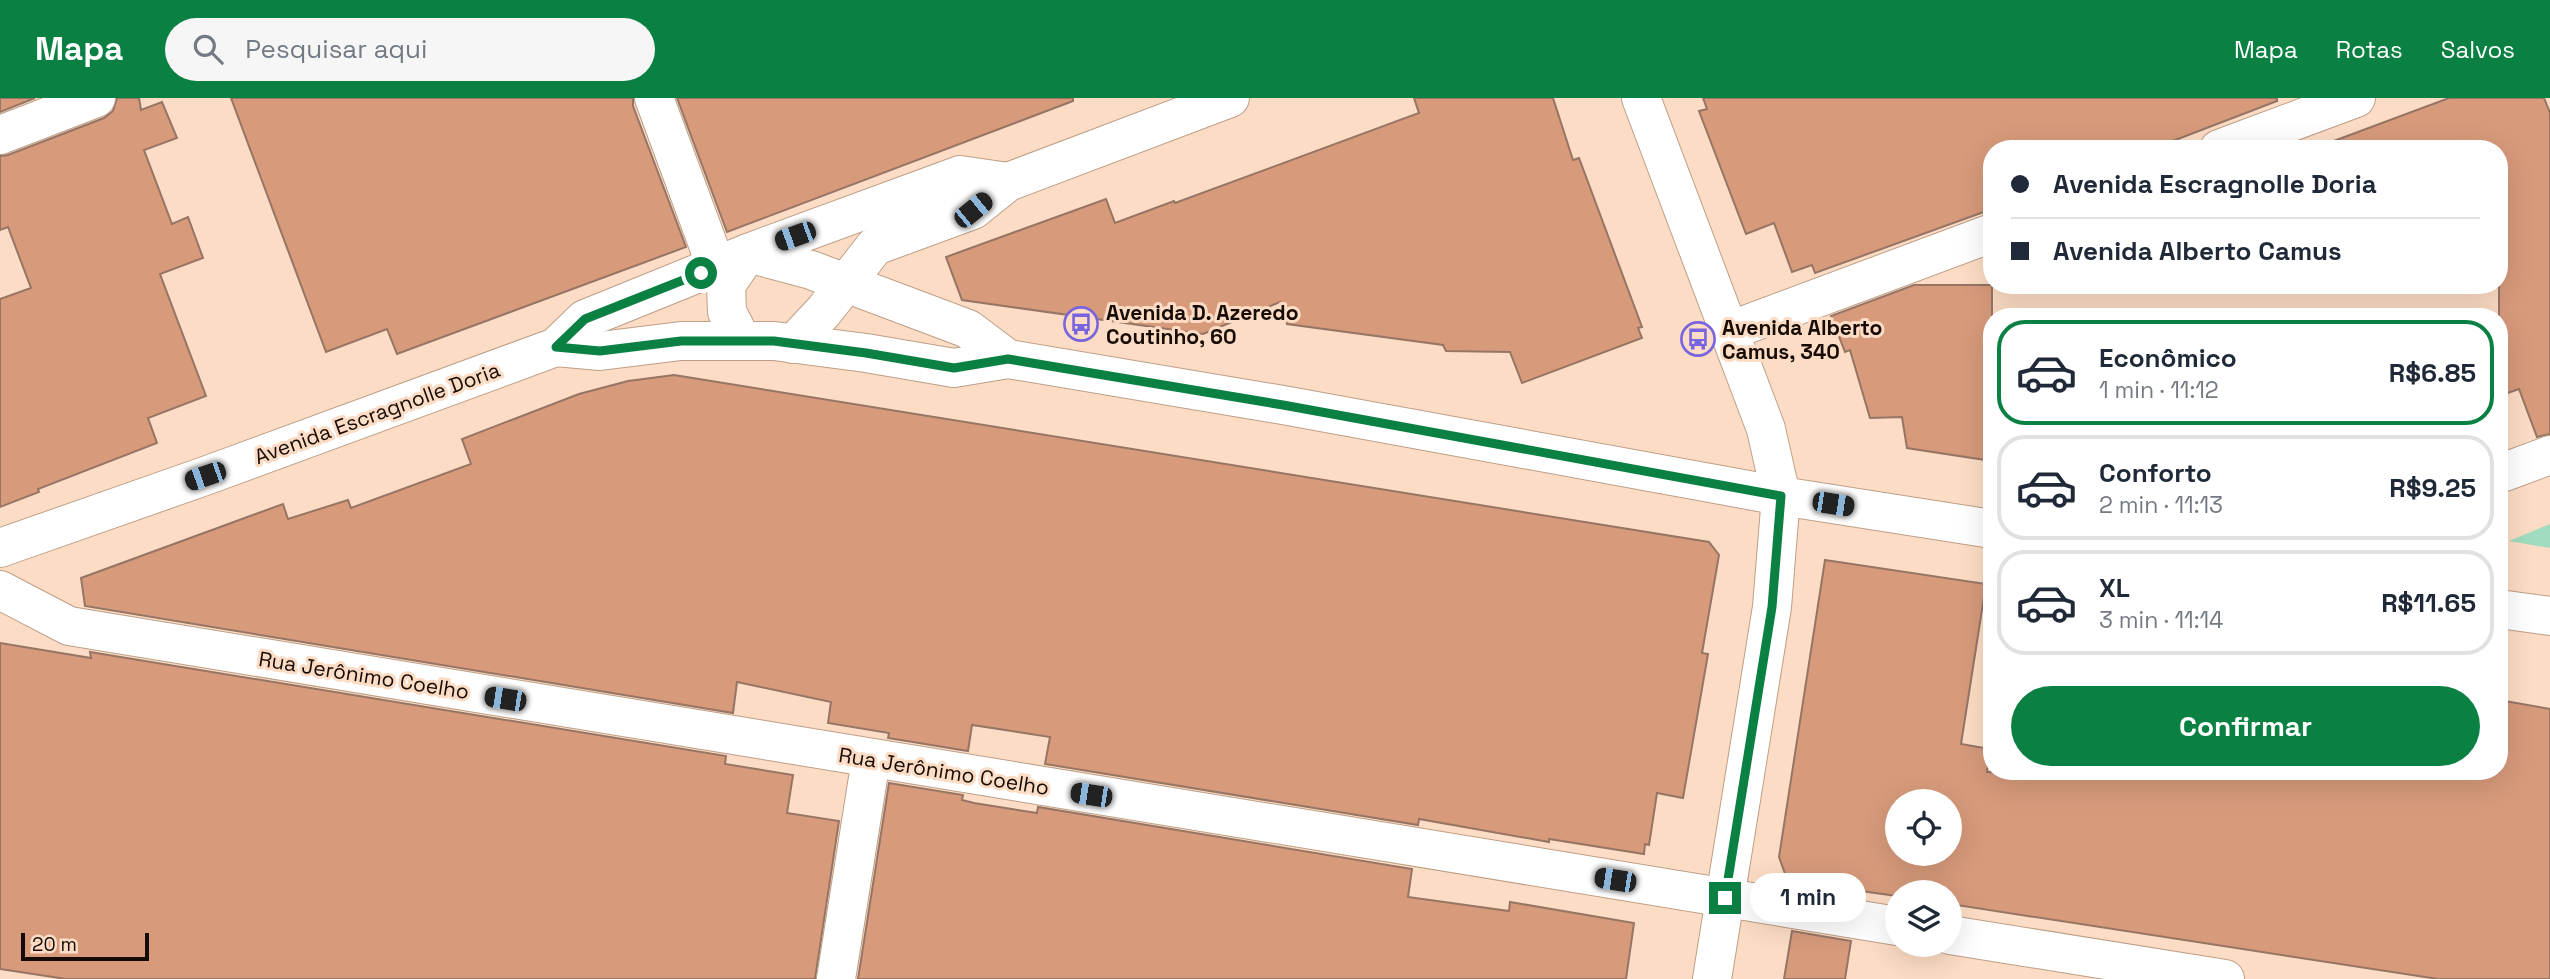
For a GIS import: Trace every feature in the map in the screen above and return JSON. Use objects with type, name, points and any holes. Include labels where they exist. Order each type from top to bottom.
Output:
[{"type":"street","points":[[0,135],[96,98]]},
{"type":"street","points":[[654,98],[732,259],[726,285],[727,312],[743,341]]},
{"type":"street","name":"Avenida Escragnolle Doria","points":[[556,347],[600,351],[681,341],[793,344],[824,311],[876,246],[973,210],[1008,182],[1230,98]]},
{"type":"street","points":[[1642,98],[1766,429],[1781,496],[1772,607],[1712,979]]},
{"type":"street","points":[[2243,140],[2356,98]]},
{"type":"street","name":"Avenida Escragnolle Doria","points":[[0,548],[556,347],[585,319],[732,259],[960,175],[1008,182]]},
{"type":"street","points":[[1729,331],[1983,236]]},
{"type":"street","points":[[732,259],[811,270],[968,329],[1008,359]]},
{"type":"street","points":[[793,344],[954,368],[1008,359],[1283,405],[1781,496],[1983,528]]},
{"type":"street","points":[[2508,471],[2550,455]]},
{"type":"street","name":"Rua Jerônimo Coelho","points":[[0,590],[69,626],[1885,924]]},
{"type":"street","points":[[2508,610],[2550,616]]},
{"type":"street","points":[[836,979],[871,759]]},
{"type":"street","points":[[1962,937],[2225,979]]},
{"type":"green space","points":[[2550,524],[2550,548],[2509,541]]},
{"type":"building","points":[[0,98],[35,98],[0,112]]},
{"type":"building","points":[[117,98],[139,98],[141,110],[162,102],[177,138],[144,150],[172,224],[188,217],[203,258],[160,274],[206,396],[148,418],[157,443],[38,489],[39,492],[0,507],[0,299],[31,288],[8,227],[0,230],[0,156],[104,118],[113,111]]},
{"type":"building","points":[[231,98],[633,98],[633,106],[686,247],[397,354],[387,329],[326,352]]},
{"type":"building","points":[[677,98],[1073,98],[1073,101],[727,232]]},
{"type":"building","points":[[1414,98],[1553,98],[1573,160],[1579,158],[1642,327],[1638,328],[1642,338],[1522,383],[1510,352],[1446,351],[1443,345],[1287,324],[1280,302],[1203,334],[962,300],[946,257],[1106,199],[1115,223],[1174,201],[1175,203],[1419,113]]},
{"type":"building","points":[[1703,98],[2277,98],[2277,101],[2175,140],[1983,140],[1983,212],[1815,273],[1812,265],[1792,272],[1774,223],[1746,234],[1699,111],[1707,109]]},
{"type":"building","points":[[2449,98],[2544,98],[2550,113],[2550,434],[2537,437],[2519,389],[2508,393],[2508,308],[2499,308],[2499,294],[2508,294],[2508,140],[2336,140]]},
{"type":"building","points":[[1914,285],[1983,285],[1983,294],[1992,294],[1992,308],[1983,308],[1983,460],[1907,448],[1902,417],[1870,418],[1850,350],[1845,352],[1831,316]]},
{"type":"building","points":[[674,375],[1709,542],[1719,555],[1702,653],[1708,654],[1683,798],[1657,793],[1649,845],[1645,844],[1644,854],[1549,839],[1549,842],[1419,819],[1418,825],[1045,764],[1050,737],[972,725],[968,751],[888,738],[889,733],[828,723],[831,702],[737,682],[733,713],[85,606],[81,578],[283,504],[288,519],[348,500],[351,508],[471,464],[462,439],[579,394],[628,381]]},
{"type":"building","points":[[1825,560],[1983,584],[1983,603],[1961,744],[1983,748],[1983,780],[2508,780],[2508,702],[2550,709],[2550,979],[2438,979],[1962,906],[1962,880],[1885,880],[1885,894],[1861,891],[1859,898],[1799,888],[1800,881],[1787,879],[1779,857]]},
{"type":"building","points":[[0,643],[91,658],[90,652],[726,756],[725,764],[793,775],[787,813],[839,821],[815,979],[66,979],[0,969]]},
{"type":"building","points":[[889,783],[963,795],[962,800],[974,803],[1037,813],[1038,807],[1412,869],[1408,897],[1509,911],[1510,902],[1634,923],[1626,979],[858,979]]},
{"type":"building","points":[[1792,931],[1851,941],[1845,979],[1784,979]]},
{"type":"place","name":"Avenida D. Azeredo Coutinho, 60","points":[[1081,324]]},
{"type":"place","name":"Avenida Alberto Camus, 340","points":[[1698,339]]},
{"type":"route","points":[[701,273],[585,319],[556,347],[600,351],[681,341],[774,341],[954,368],[1008,359],[1283,405],[1781,496],[1772,607],[1725,898]]}]
